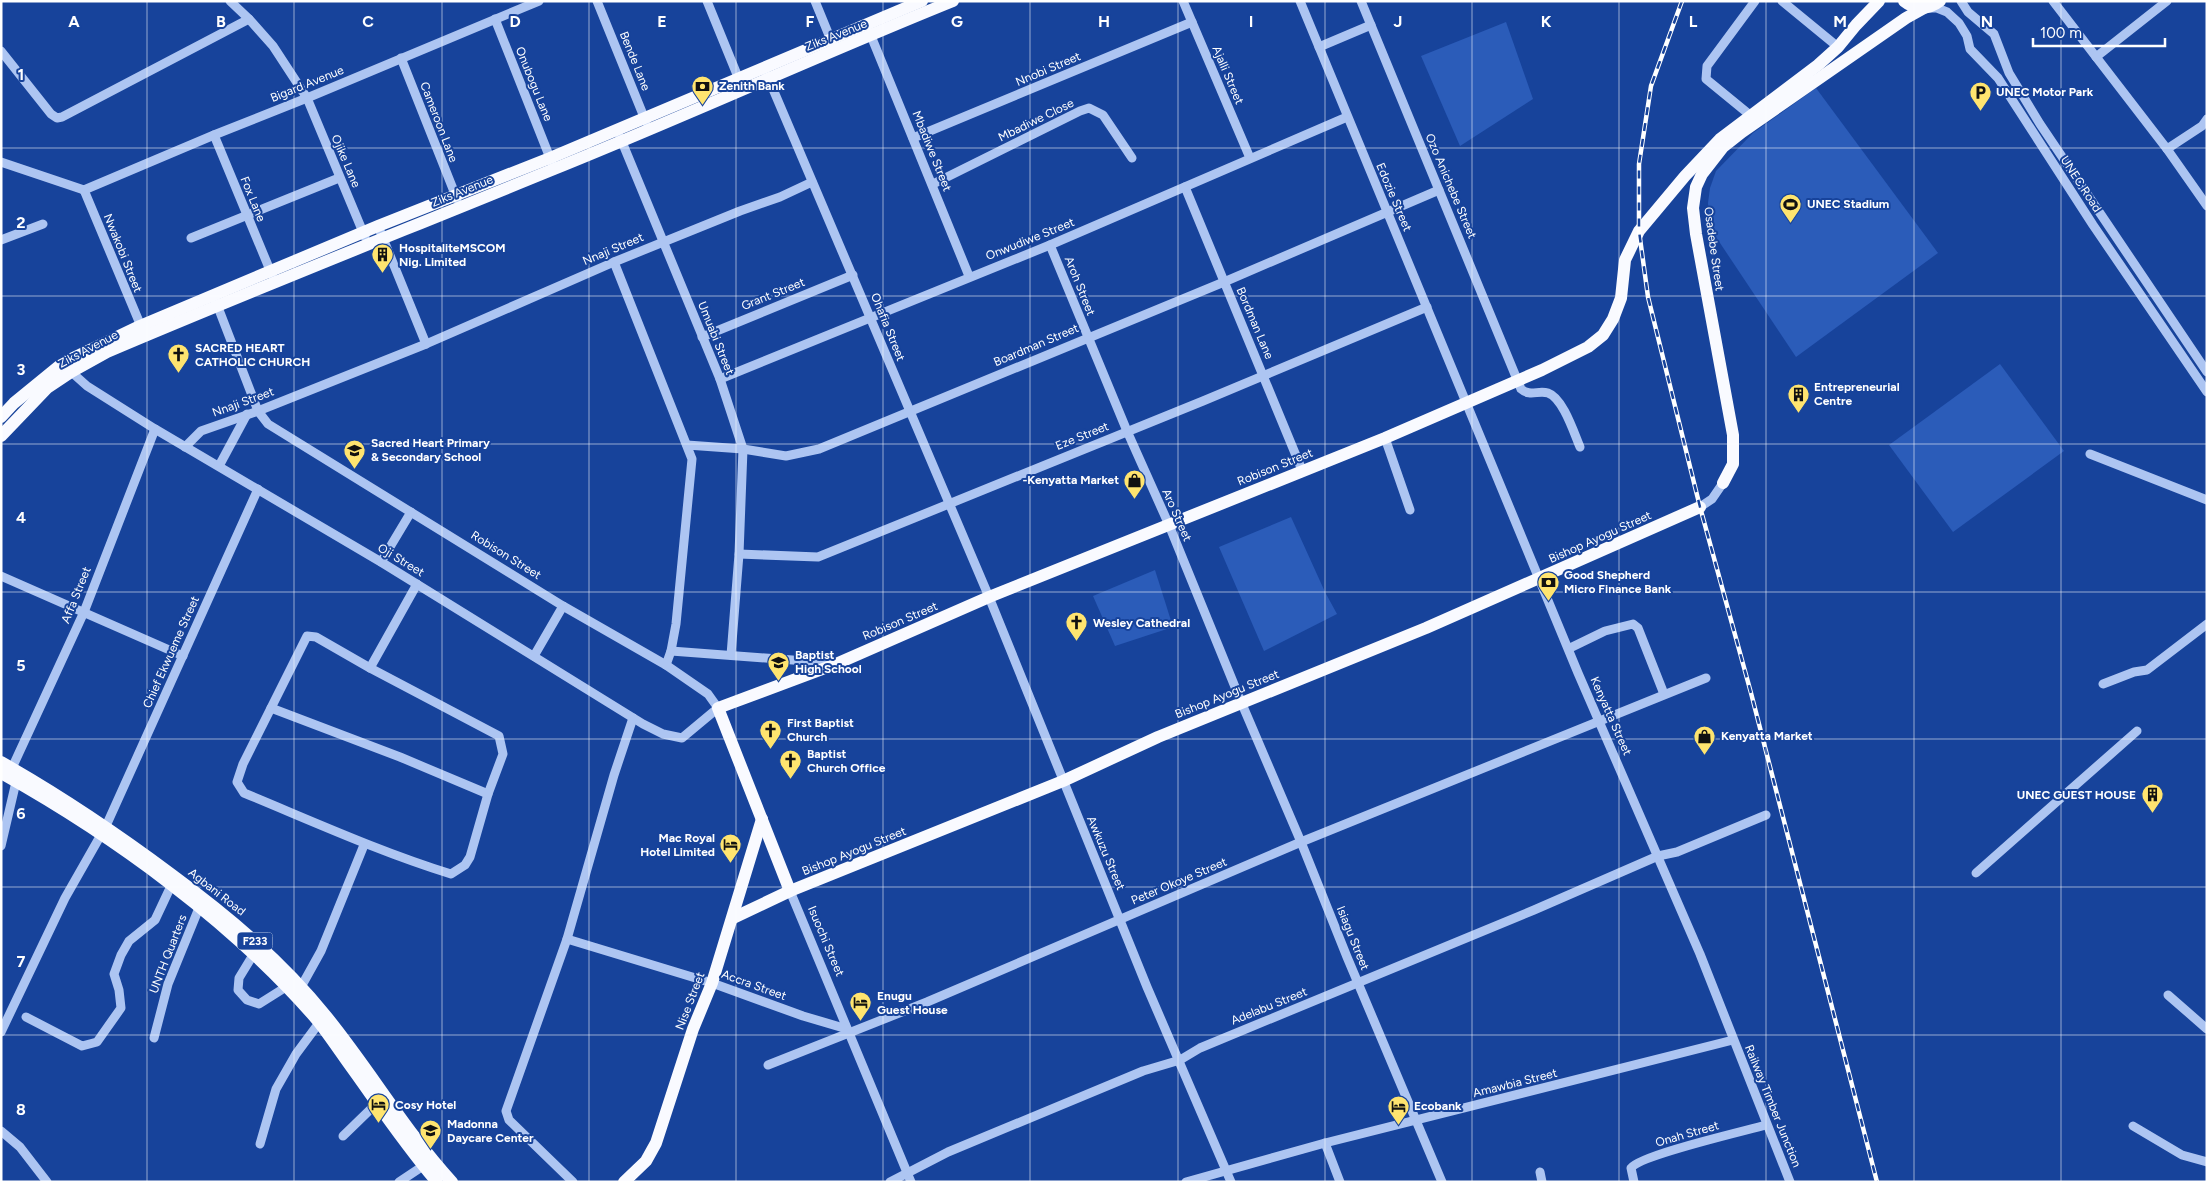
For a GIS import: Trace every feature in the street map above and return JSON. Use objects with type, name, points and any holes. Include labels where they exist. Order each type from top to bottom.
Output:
[{"type":"main road","name":"Ziks Avenue","points":[[620,135],[649,130],[765,72],[869,30],[925,4],[953,1]]},
{"type":"main road","points":[[1517,380],[1588,347],[1603,335],[1619,307],[1623,273],[1630,248],[1639,231],[1685,176],[1720,139],[1818,65],[1838,47],[1879,1]]},
{"type":"main road","points":[[1904,1],[1916,8],[1924,8]]},
{"type":"main road","name":"Osadebe Street","points":[[1723,483],[1733,464],[1733,436],[1696,234],[1693,208],[1696,187],[1713,159],[1742,132],[1906,18],[1940,1]]},
{"type":"main road","name":"Ziks Avenue","points":[[1,417],[14,403],[67,367],[142,331],[366,238],[553,164],[620,135],[645,118],[738,77],[765,72]]},
{"type":"main road","points":[[1685,176],[1696,187]]},
{"type":"main road","name":"Ziks Avenue","points":[[1,436],[67,367]]},
{"type":"main road","name":"Robison Street","points":[[718,708],[836,664],[989,597],[1385,438],[1517,380]]},
{"type":"main road","name":"Bishop Ayogu Street","points":[[733,918],[790,891],[1063,781],[1158,737],[1242,704],[1540,579],[1700,507]]},
{"type":"main road","name":"Isuochi Street","points":[[718,708],[790,891]]},
{"type":"main road","name":"Agbani Road","points":[[5,767],[16,782],[103,830],[212,904],[256,942],[326,1016],[426,1152],[452,1182]]},
{"type":"main road","name":"Agbani Road","points":[[5,767],[66,799],[253,955],[286,987],[319,1024],[423,1166],[437,1182]]},
{"type":"main road","name":"Nise Street","points":[[624,1182],[652,1152],[693,1029],[712,983],[762,819]]},
{"type":"street","name":"Ojike Lane","points":[[230,1],[273,46],[307,98],[339,178],[366,238]]},
{"type":"street","name":"Bigard Avenue","points":[[84,190],[539,1]]},
{"type":"street","name":"Bende Lane","points":[[597,1],[649,130]]},
{"type":"street","points":[[707,1],[738,77]]},
{"type":"street","points":[[815,1],[833,45]]},
{"type":"street","name":"Ajalli Street","points":[[1183,1],[1250,158]]},
{"type":"street","name":"Edozie Street","points":[[1300,1],[1467,402]]},
{"type":"street","name":"Ozo Anichebe Street","points":[[1361,1],[1517,380]]},
{"type":"street","points":[[1750,115],[1706,79],[1705,71],[1755,1]]},
{"type":"street","points":[[1782,1],[1838,47]]},
{"type":"street","name":"UNEC Road","points":[[1961,1],[1968,12],[1994,34],[2014,81],[2040,124],[2207,372]]},
{"type":"street","points":[[1968,1],[1968,12]]},
{"type":"street","points":[[2053,1],[2167,149],[2207,206]]},
{"type":"street","points":[[2096,57],[2167,1]]},
{"type":"street","name":"UNEC Road","points":[[1924,8],[1937,8],[1947,12],[1959,23],[1967,36],[1970,49],[1998,78],[2093,225],[2207,392]]},
{"type":"street","points":[[1,51],[56,118],[62,117],[249,19]]},
{"type":"street","name":"Onubogu Lane","points":[[494,19],[553,164]]},
{"type":"street","name":"Nnobi Street","points":[[913,138],[1192,22]]},
{"type":"street","points":[[1319,46],[1371,25]]},
{"type":"street","name":"Mbadiwe Street","points":[[869,30],[969,276]]},
{"type":"street","name":"Cameroon Lane","points":[[401,58],[458,201]]},
{"type":"street","name":"Ohafia Street","points":[[765,72],[989,597]]},
{"type":"street","name":"Mbadiwe Close","points":[[932,184],[1080,111],[1090,108],[1103,115],[1132,158]]},
{"type":"street","name":"Onwudiwe Street","points":[[720,379],[1050,244],[1347,117]]},
{"type":"street","points":[[2167,149],[2202,126],[2207,119]]},
{"type":"street","name":"Fox Lane","points":[[214,135],[272,277]]},
{"type":"street","name":"Umuabi Street","points":[[620,135],[720,379],[743,449],[739,554],[731,655]]},
{"type":"street","points":[[1,162],[84,190]]},
{"type":"street","points":[[191,238],[339,178]]},
{"type":"street","name":"Nnaji Street","points":[[185,447],[201,431],[258,411],[426,344],[614,262],[780,197],[812,182]]},
{"type":"street","name":"Bordman Lane","points":[[1184,186],[1302,470]]},
{"type":"street","name":"Nwakobi Street","points":[[84,190],[142,331]]},
{"type":"street","name":"Boardman Street","points":[[687,445],[743,449],[779,456],[796,455],[819,449],[1224,282],[1439,190]]},
{"type":"street","points":[[2093,225],[2103,219]]},
{"type":"street","points":[[1,240],[43,224]]},
{"type":"street","points":[[381,232],[426,344]]},
{"type":"street","name":"Aroh Street","points":[[1050,244],[1088,337]]},
{"type":"street","points":[[614,262],[692,459],[676,624],[671,651],[666,665]]},
{"type":"street","name":"Grant Street","points":[[702,337],[853,275]]},
{"type":"street","points":[[215,300],[258,411]]},
{"type":"street","name":"Eze Street","points":[[739,554],[818,557],[1127,432],[1427,306]]},
{"type":"street","name":"Aro Street","points":[[1088,337],[1127,432],[1169,525],[1242,704]]},
{"type":"street","name":"Oji Street","points":[[67,367],[87,386],[155,429],[381,562],[655,731],[682,738],[718,708]]},
{"type":"street","points":[[1517,380],[1524,392],[1528,394],[1548,394],[1557,400],[1580,448]]},
{"type":"street","name":"Kenyatta Street","points":[[1467,402],[1734,1040]]},
{"type":"street","name":"Robison Street","points":[[258,411],[268,424],[295,442],[563,606],[666,665],[708,694],[718,708]]},
{"type":"street","points":[[219,466],[247,414]]},
{"type":"street","name":"Affa Street","points":[[5,767],[84,612],[155,429]]},
{"type":"street","points":[[1385,438],[1410,510]]},
{"type":"street","points":[[2090,454],[2207,500]]},
{"type":"street","name":"Bishop Ayogu Street","points":[[1700,507],[1712,499],[1723,483]]},
{"type":"street","name":"Chief Ekwueme Street","points":[[1,1032],[65,898],[103,830],[258,489]]},
{"type":"street","points":[[381,562],[411,512]]},
{"type":"street","points":[[1,576],[183,656]]},
{"type":"street","points":[[370,668],[417,584]]},
{"type":"street","name":"Awkuzu Street","points":[[989,597],[1147,987],[1231,1182]]},
{"type":"street","points":[[534,656],[563,606]]},
{"type":"street","points":[[1570,648],[1605,631],[1634,624],[1638,628],[1664,694]]},
{"type":"street","points":[[2103,684],[2134,672],[2148,670],[2207,624]]},
{"type":"street","points":[[307,636],[316,637],[370,668],[499,736],[503,754],[488,794],[470,857],[465,865],[451,874],[364,845],[244,793],[237,782],[243,764],[307,636]]},
{"type":"street","points":[[671,651],[836,664]]},
{"type":"street","name":"Peter Okoye Street","points":[[768,1065],[1120,920],[1301,842],[1706,678]]},
{"type":"street","name":"Isiagu Street","points":[[1242,704],[1442,1182]]},
{"type":"street","points":[[271,708],[400,757],[488,794]]},
{"type":"street","points":[[573,1182],[506,1115],[567,939],[614,775],[633,718]]},
{"type":"street","points":[[1976,873],[2137,731]]},
{"type":"street","points":[[1,846],[16,782]]},
{"type":"street","name":"Adelabu Street","points":[[890,1182],[909,1178],[956,1149],[1143,1071],[1180,1060],[1200,1048],[1534,910],[1658,856],[1677,852],[1766,815]]},
{"type":"street","points":[[300,987],[321,951],[364,845]]},
{"type":"street","points":[[26,1017],[82,1046],[97,1042],[121,1008],[119,990],[114,974],[121,955],[130,941],[155,920],[171,886]]},
{"type":"street","name":"Isuochi Street","points":[[790,891],[909,1178]]},
{"type":"street","name":"UNTH Quarters","points":[[154,1038],[168,984],[199,908]]},
{"type":"street","name":"Accra Street","points":[[567,939],[712,983],[848,1031]]},
{"type":"street","points":[[253,955],[239,978],[238,990],[247,1000],[259,1004],[286,987]]},
{"type":"street","points":[[2168,995],[2207,1029]]},
{"type":"street","points":[[260,1144],[276,1090],[296,1054],[319,1024]]},
{"type":"street","name":"Amawbia Street","points":[[1186,1182],[1325,1143],[1734,1040]]},
{"type":"street","name":"Railway Timber Junction","points":[[1734,1040],[1790,1182]]},
{"type":"street","points":[[344,1136],[377,1103]]},
{"type":"street","name":"Onah Street","points":[[1634,1182],[1631,1168],[1634,1164],[1656,1155],[1766,1125]]},
{"type":"street","points":[[2133,1126],[2182,1155],[2207,1162]]},
{"type":"street","points":[[1,1131],[20,1147],[47,1182]]},
{"type":"street","points":[[1325,1143],[1340,1182]]},
{"type":"street","points":[[399,1182],[423,1166]]},
{"type":"street","points":[[1540,1172],[1542,1182]]},
{"type":"shaded area","points":[[1506,22],[1533,99],[1460,146],[1421,56]]},
{"type":"shaded area","points":[[1816,88],[1938,253],[1796,357],[1710,228],[1708,203],[1710,188],[1716,171],[1753,133]]},
{"type":"shaded area","points":[[2000,364],[2064,451],[1953,532],[1889,445]]},
{"type":"shaded area","points":[[1291,517],[1337,614],[1264,651],[1219,547]]},
{"type":"shaded area","points":[[1155,570],[1173,627],[1115,646],[1093,596]]},
{"type":"railway","points":[[1682,1],[1651,86],[1639,164],[1639,231],[1648,297],[1700,507],[1751,693],[1877,1182]]},
{"type":"place","name":"Zenith Bank","points":[[703,105]]},
{"type":"place","name":"UNEC Motor Park","points":[[1980,111]]},
{"type":"place","name":"UNEC Stadium","points":[[1791,223]]},
{"type":"place","name":"HospitaliteMSCOM Nig. Limited","points":[[383,274]]},
{"type":"place","name":"SACRED HEART CATHOLIC CHURCH","points":[[179,374]]},
{"type":"place","name":"Entrepreneurial Centre","points":[[1798,413]]},
{"type":"place","name":"Sacred Heart Primary & Secondary School","points":[[355,469]]},
{"type":"place","name":"-Kenyatta Market","points":[[1135,499]]},
{"type":"place","name":"Good Shepherd Micro Finance Bank","points":[[1548,601]]},
{"type":"place","name":"Wesley Cathedral","points":[[1077,642]]},
{"type":"place","name":"Baptist High School","points":[[779,681]]},
{"type":"place","name":"First Baptist Church","points":[[771,749]]},
{"type":"place","name":"Kenyatta Market","points":[[1705,755]]},
{"type":"place","name":"Baptist Church Office","points":[[791,780]]},
{"type":"place","name":"UNEC GUEST HOUSE","points":[[2152,814]]},
{"type":"place","name":"Mac Royal Hotel Limited","points":[[731,864]]},
{"type":"place","name":"Enugu Guest House","points":[[861,1022]]},
{"type":"place","name":"Cosy Hotel","points":[[379,1124]]},
{"type":"place","name":"Ecobank","points":[[1398,1125]]},
{"type":"place","name":"Madonna Daycare Center","points":[[431,1150]]}]
